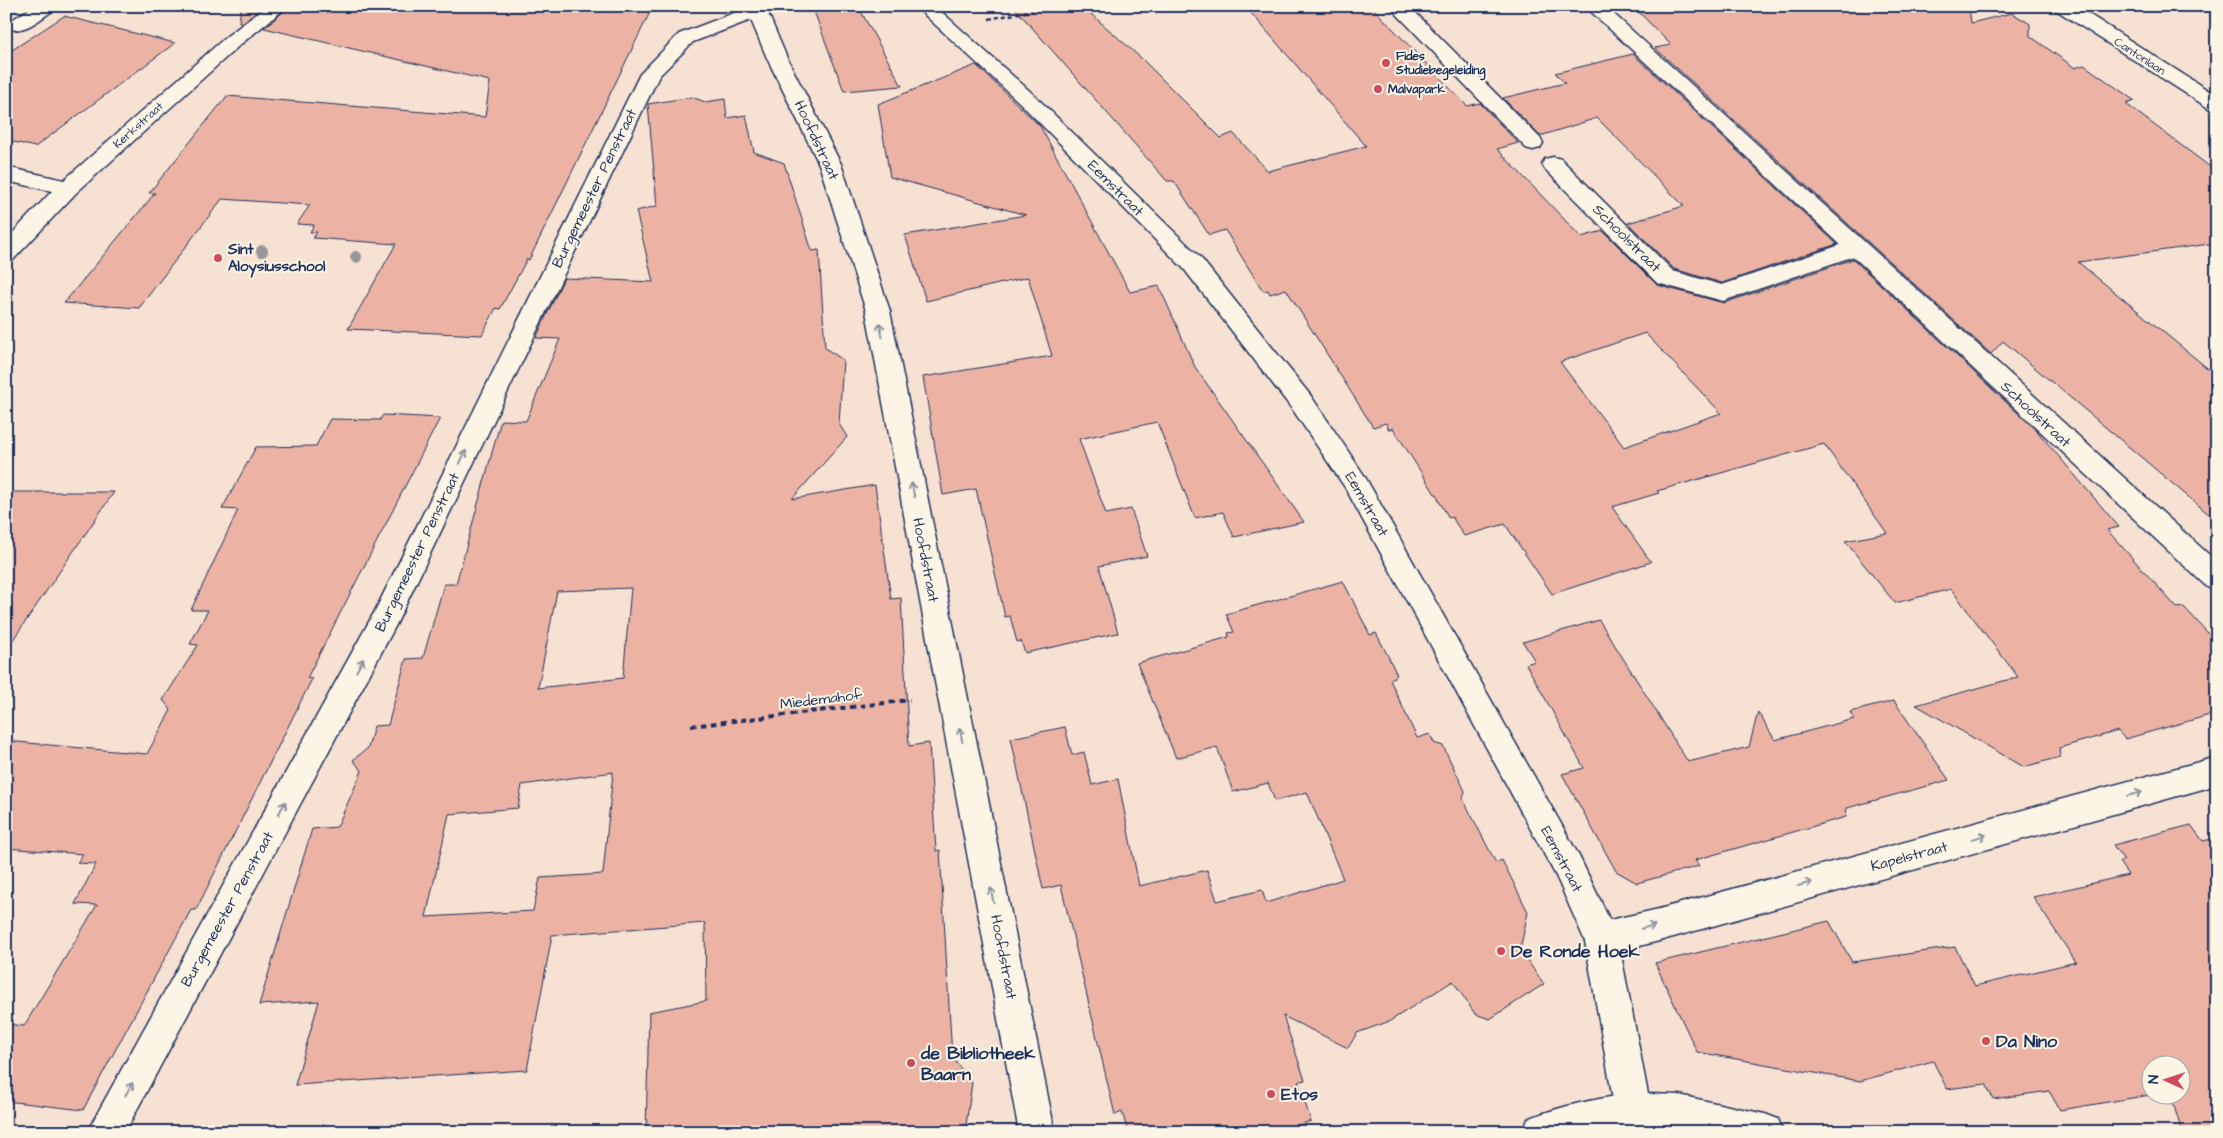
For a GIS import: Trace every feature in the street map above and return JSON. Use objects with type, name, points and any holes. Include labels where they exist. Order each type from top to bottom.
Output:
[{"type":"street","points":[[17,25],[47,6]]},
{"type":"street","name":"Kerkstraat","points":[[6,254],[68,188],[234,40],[279,6]]},
{"type":"street","name":"Eemstraat","points":[[924,6],[1026,98],[1192,263],[1302,403],[1356,482],[1567,865],[1601,939],[1633,1112]]},
{"type":"street","points":[[1398,6],[1533,143]]},
{"type":"street","name":"Schoolstraat","points":[[1594,6],[2217,580]]},
{"type":"street","name":"Cantonlaan","points":[[2064,6],[2217,105]]},
{"type":"street","name":"Hoofdstraat","points":[[756,9],[777,58],[830,164],[878,311],[1037,1132]]},
{"type":"street","name":"Burgemeester Penstraat","points":[[105,1132],[386,617],[650,74],[686,38],[756,9]]},
{"type":"street","name":"Schoolstraat","points":[[1553,164],[1666,276],[1704,287],[1722,292],[1855,248]]},
{"type":"street","points":[[6,174],[68,188]]},
{"type":"street","name":"Kapelstraat","points":[[1601,939],[1659,925],[2217,771]]},
{"type":"street","points":[[1541,1132],[1580,1120],[1633,1112],[1679,1113],[1765,1132]]},
{"type":"path","points":[[947,27],[1055,6]]},
{"type":"path","name":"Miedemahof","points":[[691,726],[953,695]]},
{"type":"building","points":[[241,6],[264,6],[242,23],[239,22]]},
{"type":"building","points":[[290,6],[653,6],[529,260],[527,259],[500,309],[496,308],[482,335],[348,329],[396,244],[313,238],[317,232],[310,232],[314,225],[297,224],[310,205],[222,199],[139,308],[64,303],[155,193],[149,193],[227,96],[485,117],[490,81],[264,28]]},
{"type":"building","points":[[812,6],[858,6],[902,86],[844,91]]},
{"type":"building","points":[[1013,6],[1082,6],[1141,58],[1221,138],[1233,133],[1268,171],[1366,146],[1245,6],[1371,6],[1467,106],[1480,103],[1518,143],[1497,149],[1581,237],[1603,231],[1657,285],[1724,303],[1853,259],[2037,431],[2119,527],[2107,530],[2177,608],[2184,607],[2217,643],[2217,713],[2125,739],[2118,731],[2059,748],[2060,757],[2024,767],[1916,705],[2018,677],[1951,589],[1895,603],[1845,541],[1887,533],[1824,444],[1657,491],[1659,493],[1612,507],[1651,562],[1552,594],[1505,524],[1464,536],[1452,517],[1449,518],[1437,494],[1435,494],[1393,428],[1389,430],[1386,423],[1373,427],[1286,289],[1270,294],[1268,290],[1263,291],[1225,230],[1209,235],[1174,181],[1167,181]],"holes":[[[1645,333],[1721,413],[1624,447],[1560,362]]]},
{"type":"building","points":[[1633,6],[1969,6],[1971,23],[2012,13],[2030,24],[2030,36],[2075,68],[2084,65],[2135,101],[2126,104],[2217,172],[2217,243],[2078,262],[2217,376],[2217,521],[2003,341],[1991,354],[1655,48],[1671,45]]},
{"type":"building","points":[[64,16],[175,43],[35,147],[6,140],[6,54]]},
{"type":"building","points":[[1633,54],[1837,244],[1722,283],[1674,269],[1628,223],[1684,206],[1597,118],[1540,136],[1503,98],[1565,83],[1555,73]]},
{"type":"building","points":[[976,65],[1040,126],[1130,292],[1159,286],[1195,367],[1304,522],[1234,537],[1223,512],[1195,518],[1157,422],[1079,439],[1106,514],[1131,509],[1147,556],[1099,566],[1118,633],[1025,653],[1021,641],[1017,642],[1010,616],[1005,617],[976,489],[943,495],[923,377],[1052,356],[1028,277],[926,301],[905,235],[1026,215],[890,177],[878,104]]},
{"type":"building","points":[[692,97],[705,102],[725,99],[727,118],[746,115],[754,152],[784,163],[812,251],[819,250],[825,348],[843,360],[839,424],[847,437],[792,499],[875,485],[891,599],[901,598],[909,746],[929,743],[936,851],[940,850],[952,1057],[972,1083],[965,1132],[646,1132],[649,1012],[706,1001],[705,923],[552,935],[527,1070],[295,1085],[319,1001],[259,1005],[312,829],[337,827],[362,771],[353,760],[368,748],[374,726],[388,725],[406,659],[423,658],[444,584],[456,584],[501,420],[526,421],[560,339],[536,338],[564,278],[653,282],[636,211],[657,206],[648,104]],"holes":[[[631,588],[623,678],[538,688],[557,591]],[[613,772],[603,874],[540,878],[533,911],[426,917],[449,814],[518,808],[522,785]]]},
{"type":"building","points":[[383,415],[440,418],[307,678],[312,679],[196,910],[191,910],[83,1110],[6,1101],[6,1024],[24,1026],[97,905],[75,904],[96,864],[77,863],[83,854],[6,848],[6,741],[147,754],[171,710],[163,700],[198,645],[190,644],[208,610],[191,610],[238,510],[222,509],[256,447],[316,446],[330,419],[380,420]]},
{"type":"building","points":[[6,492],[114,492],[6,650]]},
{"type":"building","points":[[1343,581],[1370,635],[1376,633],[1397,675],[1390,680],[1417,738],[1430,734],[1434,743],[1443,746],[1465,791],[1463,799],[1496,863],[1502,860],[1528,912],[1520,950],[1544,984],[1490,1019],[1475,1014],[1453,981],[1390,1021],[1357,1033],[1348,1048],[1283,1016],[1305,1080],[1298,1082],[1311,1121],[1275,1132],[1128,1132],[1122,1112],[1115,1115],[1061,885],[1043,889],[1011,738],[1065,727],[1072,755],[1084,752],[1092,785],[1118,779],[1139,886],[1207,870],[1217,901],[1262,890],[1266,903],[1343,879],[1307,792],[1275,801],[1268,783],[1233,792],[1217,747],[1176,758],[1137,663],[1229,637],[1228,633],[1234,632],[1226,614]]},
{"type":"building","points":[[1599,620],[1688,762],[1749,747],[1758,712],[1775,740],[1854,719],[1850,712],[1894,701],[1949,780],[1847,808],[1846,817],[1695,860],[1699,866],[1637,883],[1616,871],[1562,774],[1584,768],[1526,664],[1535,661],[1523,642]]},
{"type":"building","points":[[2191,825],[2203,841],[2217,838],[2217,1132],[2182,1132],[2174,1106],[2190,1106],[2190,1056],[2140,1056],[2140,1097],[2060,1110],[2049,1091],[1993,1099],[1986,1084],[1947,1089],[1933,1061],[1860,1081],[1697,1052],[1655,963],[1829,921],[1852,962],[1955,947],[1975,986],[2076,962],[2033,897],[2128,875],[2119,862],[2124,860],[2113,845]]},
{"type":"place","name":"Fides Studiebegeleiding","points":[[1386,63]]},
{"type":"place","name":"Malvapark","points":[[1378,89]]},
{"type":"place","name":"Sint Aloysiusschool","points":[[218,258]]},
{"type":"place","name":"De Ronde Hoek","points":[[1501,951]]},
{"type":"place","name":"Da Nino","points":[[1986,1041]]},
{"type":"place","name":"de Bibliotheek Baarn","points":[[911,1063]]},
{"type":"place","name":"Etos","points":[[1271,1094]]}]
